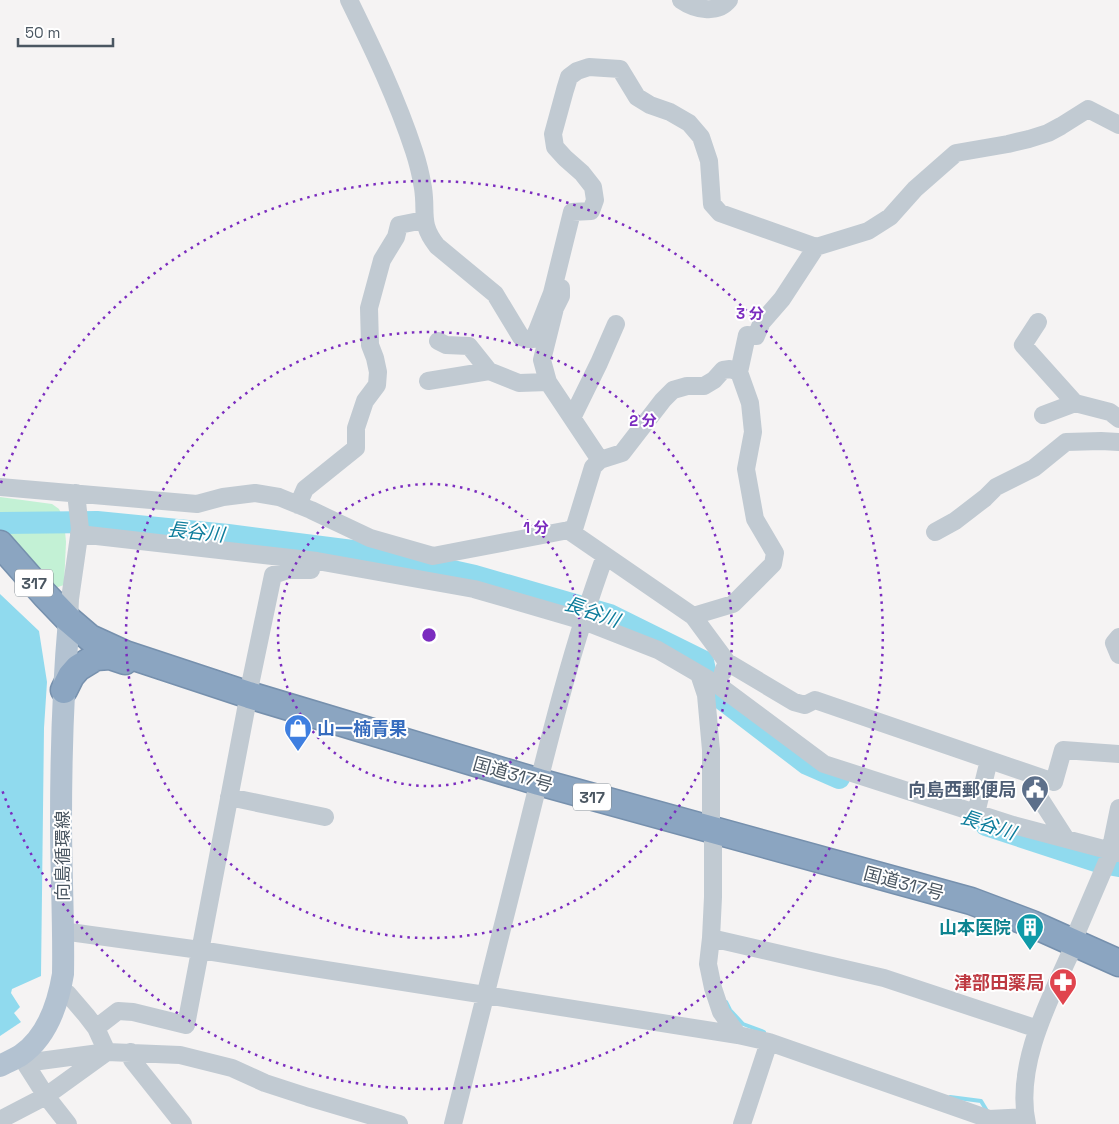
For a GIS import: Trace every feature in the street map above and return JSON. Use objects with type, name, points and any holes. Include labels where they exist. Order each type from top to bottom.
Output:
[{"type":"highway","name":"国道317号","points":[[0,544],[69,620],[90,638],[125,654],[249,695],[538,782],[971,901],[1032,924],[1119,964]]},
{"type":"highway","points":[[64,690],[71,676],[78,668],[96,657],[110,656],[184,681],[249,695]]},
{"type":"main road","name":"向島循環線","points":[[0,1066],[23,1059],[48,1024],[64,974],[61,822],[64,690],[69,620]]},
{"type":"street","points":[[349,0],[378,60],[414,152],[423,189],[424,220],[431,238],[437,246],[495,294],[521,337],[527,339],[533,339],[537,332],[552,292],[572,212],[591,212],[594,200],[593,187],[582,172],[555,147],[553,134],[569,77],[577,71],[589,67],[620,69],[637,97],[689,123],[700,137],[709,161],[712,204],[720,213],[816,247],[868,231],[890,217],[915,189],[956,153],[1029,139],[1048,133],[1088,109],[1119,125]]},
{"type":"street","points":[[681,0],[688,5],[700,9],[715,8],[726,4],[729,0]]},
{"type":"street","points":[[298,505],[305,489],[356,448],[356,428],[360,415],[365,401],[377,384],[378,372],[370,345],[370,308],[382,260],[396,237],[399,225],[424,220]]},
{"type":"street","points":[[693,616],[733,604],[773,564],[775,553],[755,519],[746,469],[753,432],[750,403],[739,372],[746,335],[756,336],[762,322],[782,299],[816,247]]},
{"type":"street","points":[[552,292],[558,287],[561,288],[561,296],[555,308],[542,360],[548,382],[600,460]]},
{"type":"street","points":[[1038,322],[1023,345],[1075,403],[1110,412],[1119,419]]},
{"type":"street","points":[[572,418],[599,364],[616,324]]},
{"type":"street","points":[[438,341],[446,345],[469,346],[489,371],[519,383],[548,382]]},
{"type":"street","points":[[0,487],[77,496],[197,504],[224,497],[255,493],[279,497],[370,538],[433,556],[574,529],[593,467],[600,460],[622,453],[673,390],[687,386],[704,386],[714,380],[723,370],[730,369],[739,372]]},
{"type":"street","points":[[428,381],[489,371]]},
{"type":"street","points":[[1043,415],[1075,403]]},
{"type":"street","points":[[935,532],[955,521],[996,487],[1034,468],[1066,442],[1101,440],[1119,442]]},
{"type":"street","points":[[69,620],[79,532],[77,496]]},
{"type":"street","points":[[568,530],[693,616],[727,662],[794,702],[805,705],[815,700],[1054,782],[1063,750],[1119,754]]},
{"type":"street","points":[[79,532],[317,561],[474,589],[585,618],[658,650],[718,685],[824,764],[1013,825],[1115,852]]},
{"type":"street","points":[[453,1124],[538,782],[570,662],[606,556]]},
{"type":"street","points":[[96,1028],[118,1011],[133,1012],[186,1025],[250,685],[273,575],[288,570],[314,570],[317,561]]},
{"type":"street","points":[[1119,637],[1114,643],[1119,655]]},
{"type":"street","points":[[718,685],[727,662]]},
{"type":"street","points":[[699,674],[706,696],[709,724],[713,840],[711,938],[708,964],[721,1012],[738,1035]]},
{"type":"street","points":[[976,813],[988,760]]},
{"type":"street","points":[[1036,776],[1036,788],[1039,797],[1066,839]]},
{"type":"street","points":[[229,797],[324,817]]},
{"type":"street","points":[[62,931],[200,950],[738,1035],[770,1042],[989,1121],[1026,1120],[1023,1095],[1032,1048],[1045,1010],[1075,943],[1076,934],[1115,852],[1119,808]]},
{"type":"street","points":[[711,938],[884,978],[1038,1029]]},
{"type":"street","points":[[60,991],[68,994],[96,1028],[107,1052]]},
{"type":"street","points":[[742,1124],[770,1042]]},
{"type":"street","points":[[0,1120],[46,1096],[107,1052]]},
{"type":"street","points":[[68,1124],[46,1096],[23,1059],[107,1052],[180,1055],[232,1068],[265,1083],[400,1124]]},
{"type":"street","points":[[131,1052],[132,1060],[183,1124]]},
{"type":"green space","points":[[0,497],[52,504],[59,509],[64,520],[66,542],[64,585],[55,588],[14,548],[1,531]]},
{"type":"water","points":[[0,594],[39,631],[47,682],[44,728],[41,976],[12,989],[11,993],[20,1007],[14,1013],[21,1022],[0,1036]]},
{"type":"waterway","name":"長谷川","points":[[0,523],[97,522],[228,535],[376,554],[475,576],[610,615],[703,661],[709,689],[807,764],[839,778]]},
{"type":"waterway","name":"長谷川","points":[[986,825],[1102,863],[1119,866]]},
{"type":"waterway","points":[[726,1002],[730,1010],[743,1024],[764,1032]]},
{"type":"waterway","points":[[950,1097],[981,1101],[987,1111]]},
{"type":"place","name":"山一楠青果","points":[[298,752]]},
{"type":"place","name":"向島西郵便局","points":[[1035,813]]},
{"type":"place","name":"山本医院","points":[[1030,951]]},
{"type":"place","name":"津部田薬局","points":[[1063,1006]]}]
